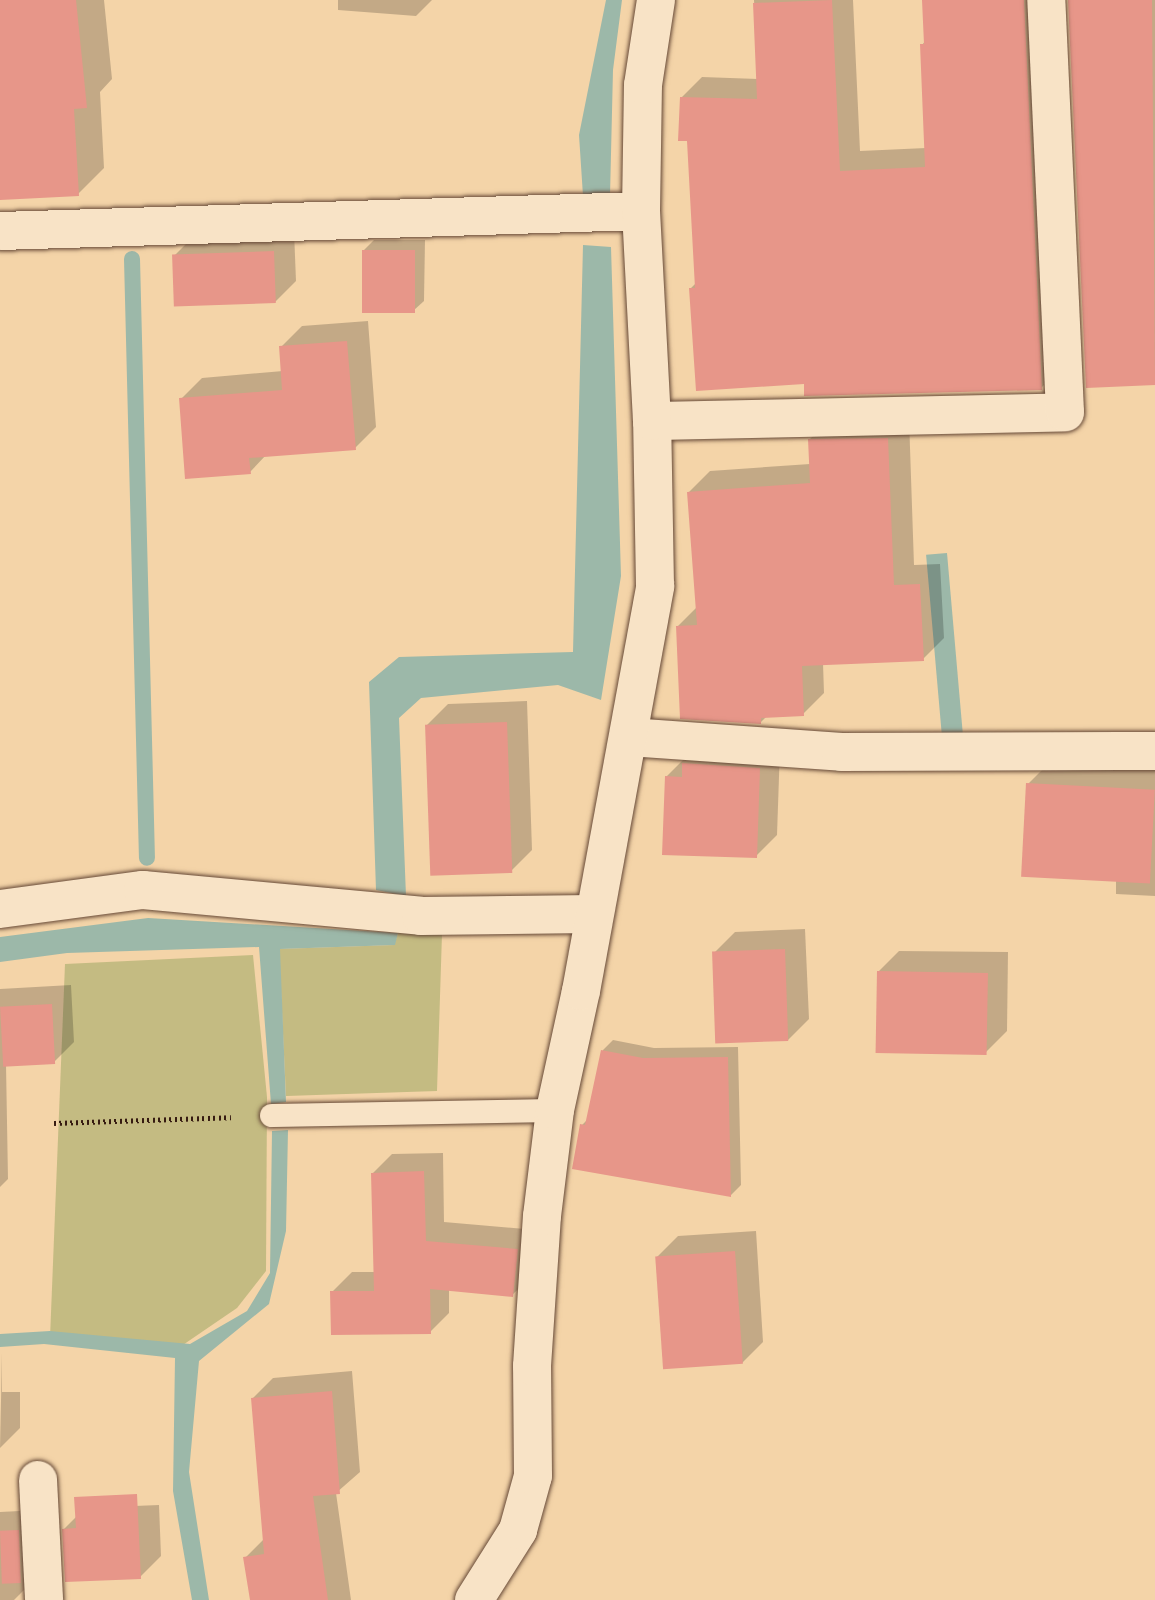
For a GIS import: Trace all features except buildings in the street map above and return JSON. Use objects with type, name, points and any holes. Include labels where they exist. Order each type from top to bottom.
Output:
[{"type":"street","points":[[474,1600],[518,1530],[533,1476],[532,1366],[542,1216],[555,1110],[581,990],[655,586],[652,421],[641,211],[643,85],[656,0]]},
{"type":"street","points":[[652,421],[1065,412],[1046,0]]},
{"type":"street","points":[[0,231],[641,211]]},
{"type":"street","points":[[629,737],[841,752],[1155,751]]},
{"type":"street","points":[[0,909],[143,890],[421,916],[593,914]]},
{"type":"street","points":[[38,1480],[44,1600]]},
{"type":"lane","points":[[271,1115],[555,1110]]},
{"type":"path","points":[[54,1123],[271,1115]]},
{"type":"shaded area","points":[[606,0],[622,0],[613,70],[610,196],[583,196],[579,135]]},
{"type":"shaded area","points":[[583,245],[611,247],[621,576],[601,700],[558,685],[421,698],[399,718],[406,896],[376,890],[369,682],[399,657],[573,652]]},
{"type":"shaded area","points":[[947,553],[963,735],[942,737],[926,555]]},
{"type":"shaded area","points":[[148,918],[398,933],[395,945],[280,949],[286,1102],[271,1104],[259,947],[67,953],[0,962],[0,937]]},
{"type":"shaded area","points":[[398,933],[442,934],[437,1091],[286,1096],[279,949],[394,945]]},
{"type":"shaded area","points":[[253,955],[267,1097],[266,1271],[237,1308],[174,1351],[50,1338],[65,964]]},
{"type":"shaded area","points":[[288,1130],[286,1231],[269,1304],[199,1361],[189,1472],[209,1600],[192,1600],[173,1491],[175,1358],[44,1344],[0,1347],[0,1334],[50,1331],[190,1344],[247,1311],[270,1273],[272,1131]]},
{"type":"waterway","points":[[132,259],[147,858]]}]
